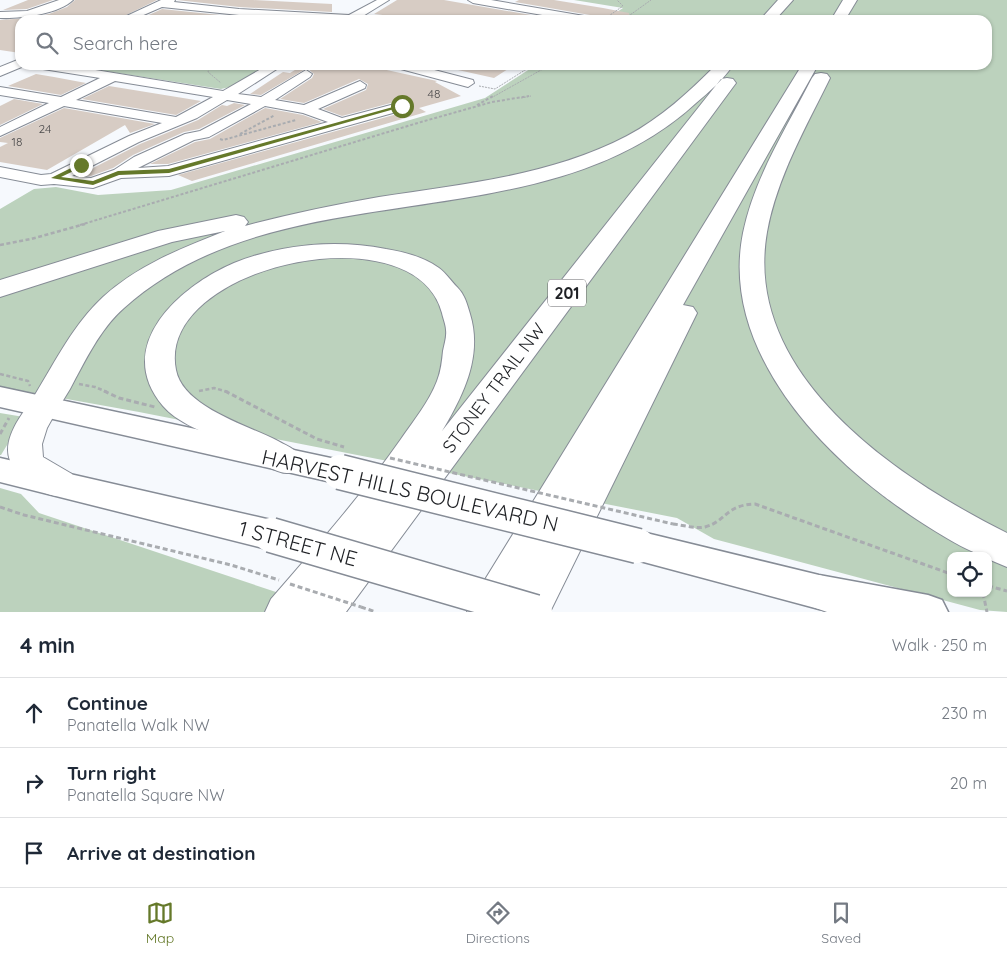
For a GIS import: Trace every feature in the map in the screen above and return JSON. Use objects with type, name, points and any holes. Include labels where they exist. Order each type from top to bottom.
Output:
[{"type":"highway","points":[[772,15],[786,0]]},
{"type":"highway","points":[[779,15],[790,0]]},
{"type":"highway","points":[[842,15],[852,0]]},
{"type":"highway","points":[[848,15],[852,0]]},
{"type":"highway","points":[[59,484],[34,469],[27,460],[24,451],[37,396],[75,353],[113,303],[154,272],[200,249],[263,227],[502,184],[561,169],[601,155],[627,144],[660,126],[720,70]]},
{"type":"highway","name":"STONEY TRAIL NW","points":[[322,612],[737,70]]},
{"type":"highway","points":[[488,612],[807,70]]},
{"type":"highway","points":[[825,70],[767,192],[758,218],[752,253],[751,274],[754,298],[760,320],[768,340],[792,382],[832,429],[856,453],[907,494],[958,526],[1007,551]]},
{"type":"highway","points":[[529,612],[720,240],[739,184]]},
{"type":"highway","points":[[0,289],[167,236],[217,225],[280,215],[351,206],[361,208]]},
{"type":"highway","points":[[286,612],[402,466],[442,403],[455,375],[463,334],[460,318],[450,294],[430,274],[403,260],[370,251],[324,250],[283,256],[246,268],[212,285],[184,308],[170,324],[160,348],[160,363],[162,379],[178,402],[212,424],[243,437],[287,461]]},
{"type":"highway","points":[[819,592],[882,612]]},
{"type":"main road","name":"HARVEST HILLS BOULEVARD N","points":[[0,397],[37,396],[287,461],[339,459],[638,546],[819,592]]},
{"type":"main road","points":[[0,470],[59,484]]},
{"type":"main road","name":"1 STREET NE","points":[[59,484],[271,535],[535,612]]},
{"type":"main road","points":[[819,592],[928,612]]},
{"type":"street","points":[[27,15],[68,0]]},
{"type":"street","points":[[359,15],[384,0]]},
{"type":"street","points":[[473,0],[561,15]]},
{"type":"street","points":[[135,15],[166,2],[239,12],[287,15]]},
{"type":"street","points":[[0,15],[15,17]]},
{"type":"street","points":[[0,58],[15,61]]},
{"type":"street","points":[[0,72],[15,64]]},
{"type":"street","points":[[72,70],[113,77],[225,90],[304,114],[339,122]]},
{"type":"street","points":[[54,178],[134,139],[177,121],[225,90],[267,70]]},
{"type":"street","points":[[420,70],[468,83]]},
{"type":"street","points":[[0,172],[40,180],[54,178],[93,183],[118,173],[139,160],[204,134],[264,101],[306,74]]},
{"type":"street","points":[[0,132],[113,77]]},
{"type":"street","points":[[304,114],[360,85]]},
{"type":"street","points":[[0,92],[177,121]]},
{"type":"street","points":[[118,173],[169,171],[339,122],[402,106]]},
{"type":"street","points":[[0,187],[17,175]]},
{"type":"path","points":[[611,15],[623,6],[617,0]]},
{"type":"path","points":[[630,15],[651,0]]},
{"type":"path","points":[[209,70],[208,72],[225,90]]},
{"type":"path","points":[[468,83],[496,90],[526,70]]},
{"type":"path","points":[[467,109],[497,96],[539,70]]},
{"type":"path","points":[[0,245],[31,239],[105,218],[467,109],[531,96]]},
{"type":"path","points":[[236,136],[280,112]]},
{"type":"path","points":[[223,140],[304,114]]},
{"type":"path","points":[[0,374],[28,381],[37,396]]},
{"type":"path","points":[[74,384],[95,387],[119,398],[161,408]]},
{"type":"path","points":[[192,395],[205,389],[226,391],[317,439],[339,459]]},
{"type":"path","points":[[390,458],[673,524],[704,527],[715,523],[736,505],[755,504],[947,573]]},
{"type":"path","points":[[0,507],[24,515],[231,565],[376,612]]},
{"type":"path","points":[[992,587],[1007,591]]},
{"type":"path","points":[[984,597],[987,612]]},
{"type":"green space","points":[[574,0],[1007,0],[1007,612],[980,610],[714,539],[677,518],[139,412],[0,387],[0,209],[34,189],[56,187],[98,195],[171,190],[485,98],[528,70],[992,70],[992,15],[612,15],[623,8]]},
{"type":"green space","points":[[98,70],[260,70],[234,86],[221,89]]},
{"type":"green space","points":[[0,413],[24,417],[1,455],[0,455]]},
{"type":"green space","points":[[0,488],[21,494],[39,513],[279,593],[264,612],[0,612]]},
{"type":"building","points":[[28,0],[53,0],[27,9],[3,10]]},
{"type":"building","points":[[75,0],[157,0],[126,15],[44,15],[67,7]]},
{"type":"building","points":[[177,0],[253,0],[332,4],[332,12],[239,7]]},
{"type":"building","points":[[397,0],[444,0],[531,15],[382,15],[374,14]]},
{"type":"building","points":[[519,0],[554,0],[629,13],[629,15],[590,15],[515,2]]},
{"type":"building","points":[[162,9],[220,15],[149,15]]},
{"type":"building","points":[[15,19],[15,52],[0,50],[0,20]]},
{"type":"building","points":[[295,70],[304,70],[261,95],[250,94],[283,72],[290,73]]},
{"type":"building","points":[[309,70],[387,70],[437,81],[435,82],[461,96],[419,108],[426,112],[192,181],[178,175],[408,111],[411,107],[410,104],[402,100],[342,116],[323,109],[366,90],[368,84],[359,79],[304,103],[280,99],[312,78],[314,74]]},
{"type":"building","points":[[458,70],[506,70],[494,78]]},
{"type":"building","points":[[36,74],[86,83],[61,95],[8,86]]},
{"type":"building","points":[[109,86],[201,101],[176,115],[82,99]]},
{"type":"building","points":[[14,99],[43,104],[0,125],[0,106]]},
{"type":"building","points":[[234,103],[245,105],[199,129],[184,132],[133,155],[113,168],[91,176],[83,175],[140,144],[198,120],[222,105],[227,106]]},
{"type":"building","points":[[64,108],[155,124],[130,133],[125,125],[47,170],[0,162],[0,147],[8,143],[0,142],[0,138]]},
{"type":"building","points":[[265,108],[303,115],[322,122],[168,164],[150,164],[195,142],[210,139]]},
{"type":"route","points":[[81,165],[54,178],[93,183],[118,173],[169,171],[402,106]]}]
